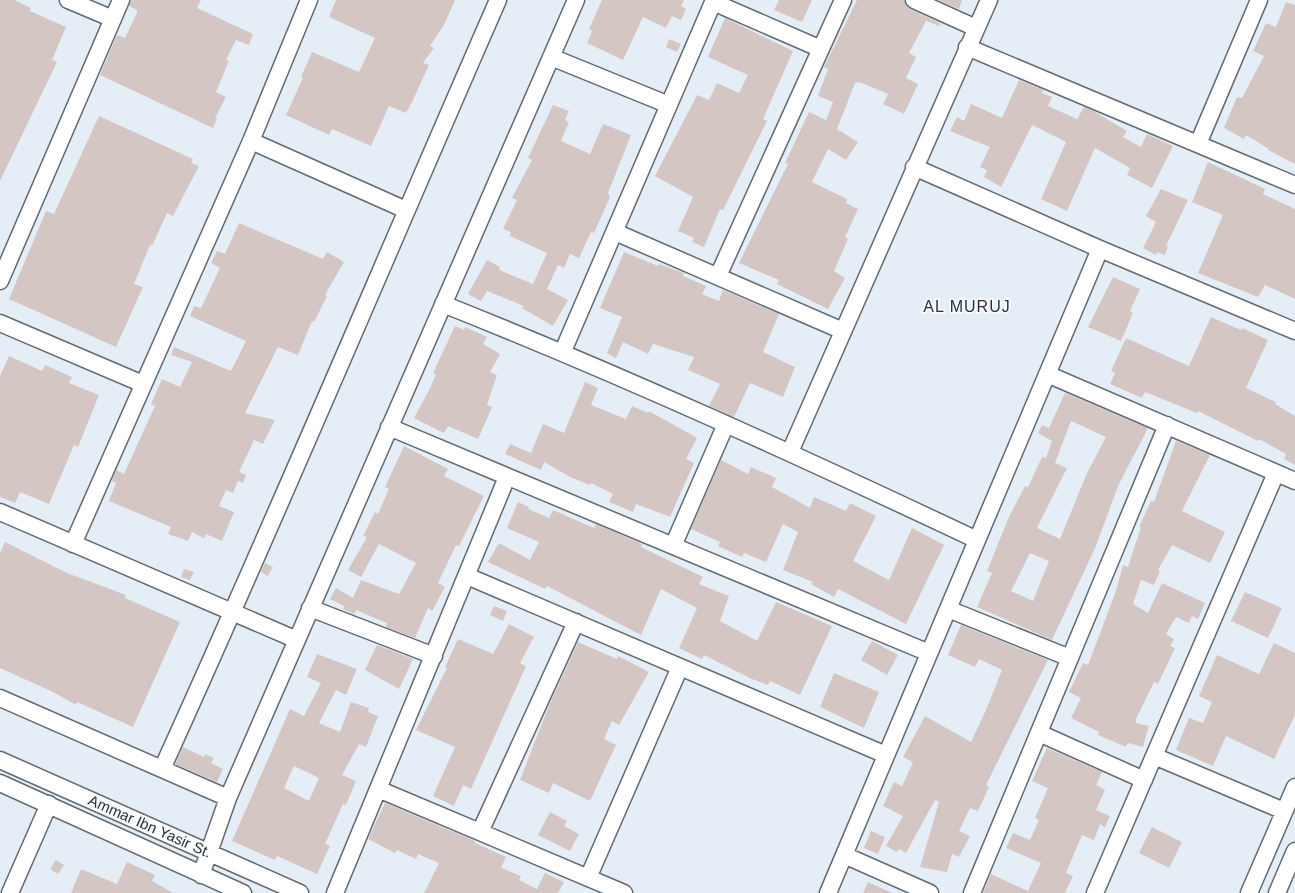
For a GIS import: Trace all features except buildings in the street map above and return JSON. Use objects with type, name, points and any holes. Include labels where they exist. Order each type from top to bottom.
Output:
[{"type":"street","points":[[68,0],[113,19]]},
{"type":"street","points":[[0,281],[121,0]]},
{"type":"street","points":[[73,544],[250,141],[309,0]]},
{"type":"street","points":[[162,769],[233,612],[498,0]]},
{"type":"street","points":[[201,875],[210,854],[228,798],[388,427],[576,0]]},
{"type":"street","points":[[718,276],[843,0]]},
{"type":"street","points":[[914,0],[976,28]]},
{"type":"street","points":[[790,452],[988,0]]},
{"type":"street","points":[[1198,144],[1259,0]]},
{"type":"street","points":[[563,351],[714,1],[821,49]]},
{"type":"street","points":[[967,47],[1295,185]]},
{"type":"street","points":[[551,57],[669,105]]},
{"type":"street","points":[[250,141],[406,210]]},
{"type":"street","points":[[914,167],[1100,249],[1295,331]]},
{"type":"street","points":[[614,232],[842,331]]},
{"type":"street","points":[[828,893],[1100,249]]},
{"type":"street","points":[[443,304],[563,351],[790,452],[977,540]]},
{"type":"street","points":[[0,323],[143,384]]},
{"type":"street","points":[[1048,374],[1295,481]]},
{"type":"street","points":[[673,546],[726,424]]},
{"type":"street","points":[[972,893],[1167,425]]},
{"type":"street","points":[[388,427],[929,653]]},
{"type":"street","points":[[1095,893],[1276,473]]},
{"type":"street","points":[[335,893],[507,477]]},
{"type":"street","points":[[0,512],[296,640]]},
{"type":"street","points":[[467,576],[886,754]]},
{"type":"street","points":[[310,608],[434,656]]},
{"type":"street","points":[[948,610],[1070,658]]},
{"type":"street","points":[[480,832],[576,622]]},
{"type":"street","points":[[588,878],[680,667]]},
{"type":"street","points":[[0,698],[228,798]]},
{"type":"street","points":[[1039,733],[1144,780]]},
{"type":"street","points":[[1154,756],[1284,811]]},
{"type":"street","name":"Ammar Ibn Yasir St.","points":[[0,760],[300,893]]},
{"type":"street","name":"Ammar Ibn Yasir St.","points":[[0,783],[243,893]]},
{"type":"street","points":[[1249,893],[1295,787]]},
{"type":"street","points":[[378,789],[624,893]]},
{"type":"street","points":[[10,893],[49,804]]},
{"type":"street","points":[[1277,893],[1295,851]]},
{"type":"street","points":[[844,855],[930,893]]},
{"type":"district","name":"AL MURUJ","points":[[967,306]]}]
